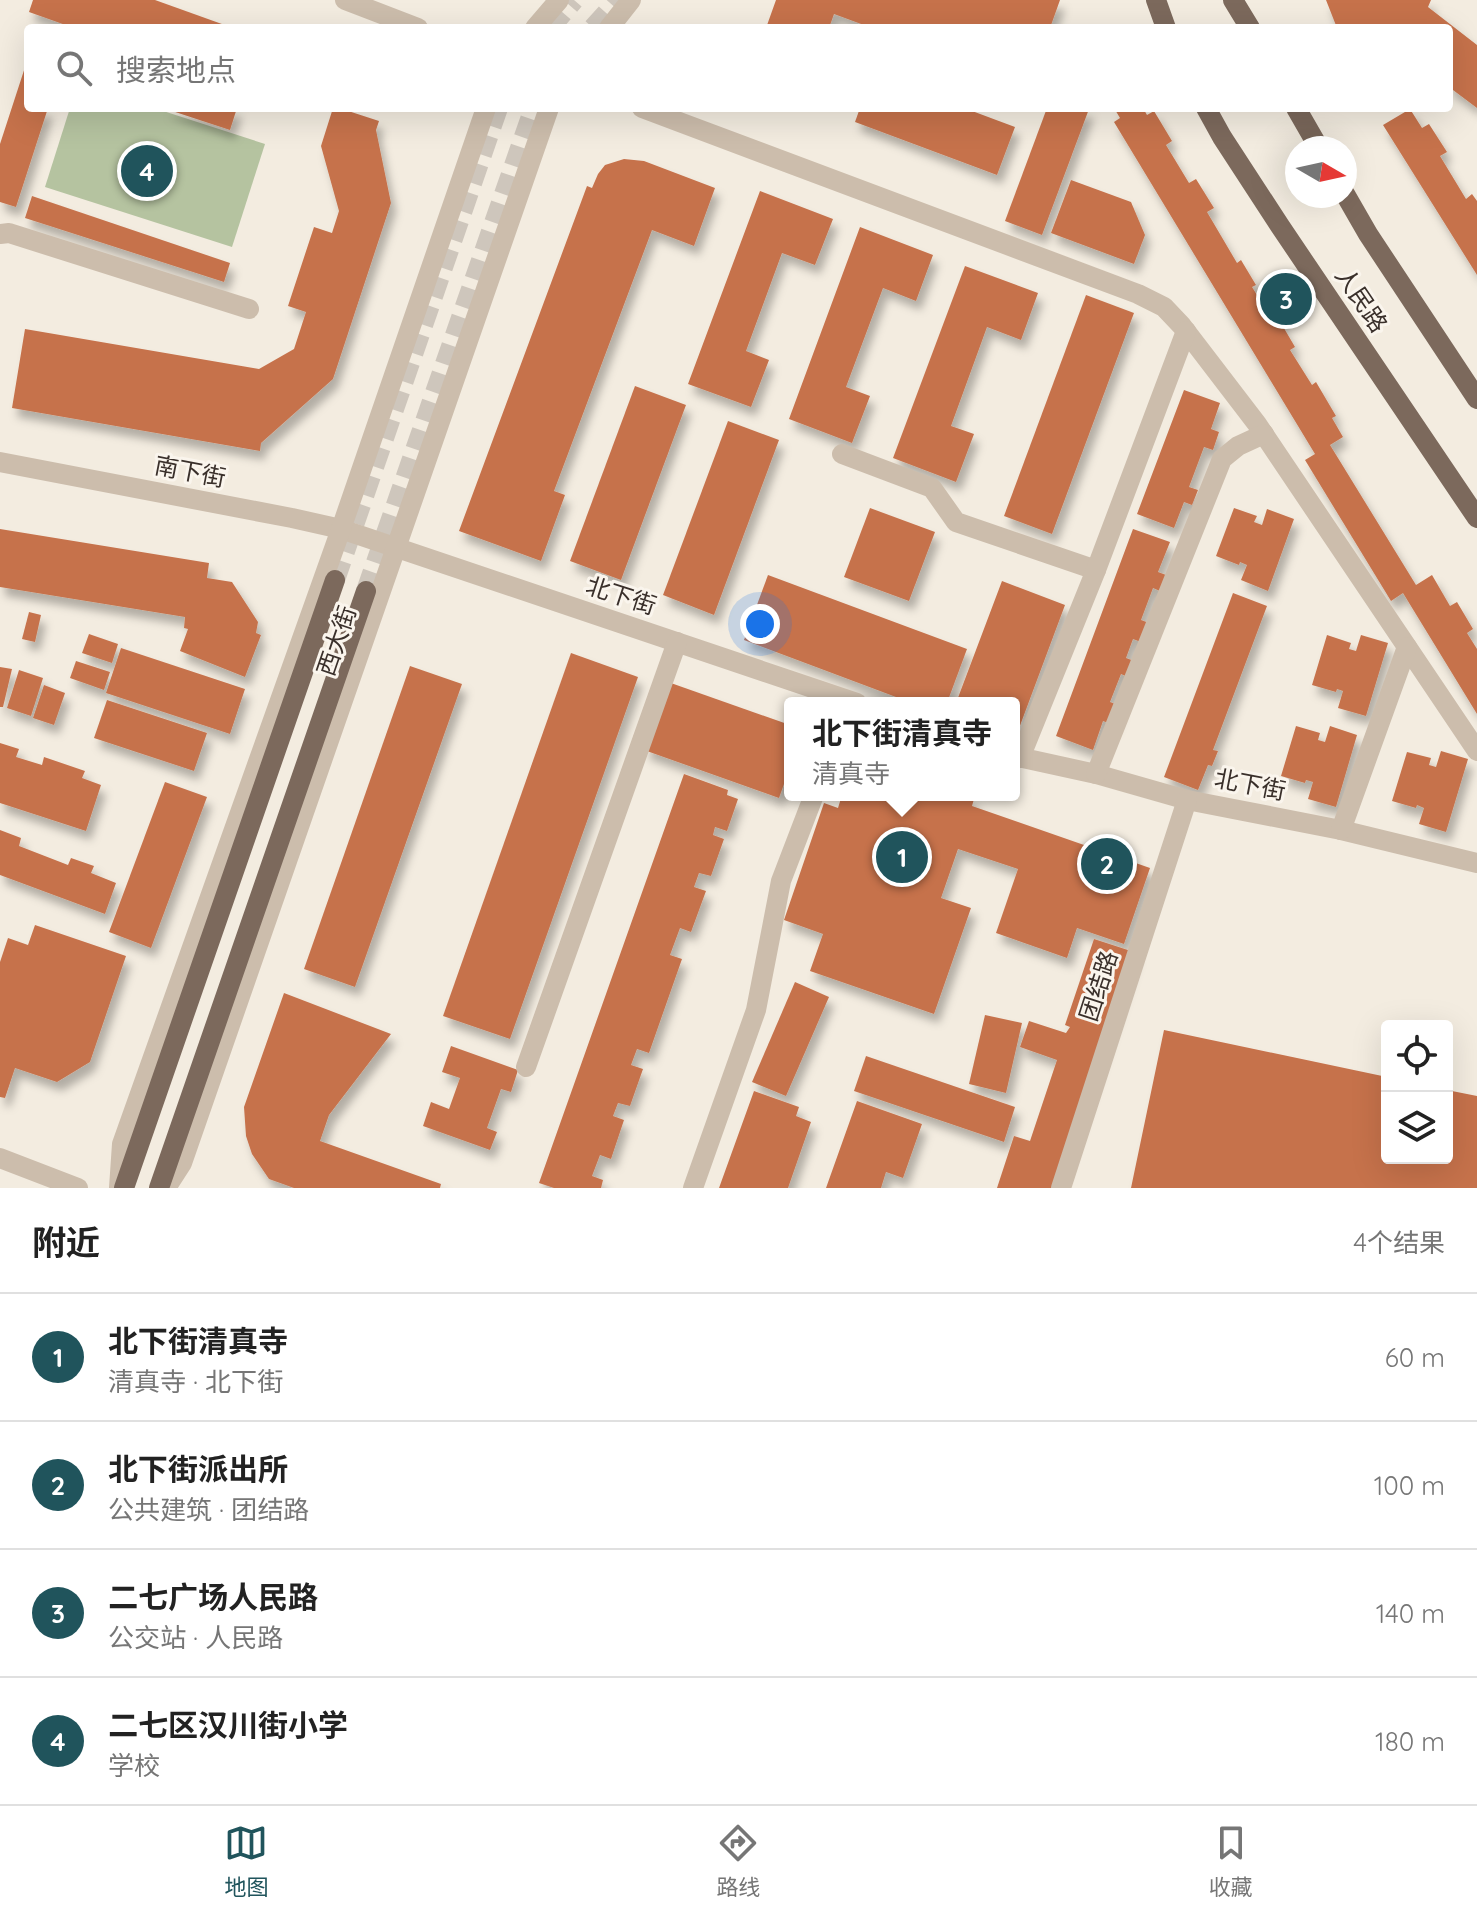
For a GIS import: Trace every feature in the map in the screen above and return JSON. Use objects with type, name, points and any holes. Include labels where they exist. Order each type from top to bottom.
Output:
[{"type":"main road","points":[[1156,0],[1165,24]]},
{"type":"main road","points":[[1233,0],[1248,24]]},
{"type":"main road","name":"人民路","points":[[1208,112],[1280,226],[1477,518]]},
{"type":"main road","points":[[1298,112],[1312,136]]},
{"type":"main road","name":"人民路","points":[[1353,208],[1477,399]]},
{"type":"main road","name":"西大街","points":[[121,1188],[335,580]]},
{"type":"main road","name":"西大街","points":[[159,1188],[366,591]]},
{"type":"street","points":[[345,0],[408,24]]},
{"type":"street","points":[[538,24],[559,0]]},
{"type":"street","points":[[612,24],[631,0]]},
{"type":"street","name":"西大街","points":[[121,1188],[122,1144],[341,529],[485,112]]},
{"type":"street","name":"西大街","points":[[166,1188],[182,1163],[548,112]]},
{"type":"street","points":[[653,112],[1138,294],[1164,307],[1186,331],[1264,434],[1477,751]]},
{"type":"street","points":[[0,234],[9,233],[249,309]]},
{"type":"street","points":[[1020,750],[1096,570],[1186,331]]},
{"type":"street","points":[[1096,774],[1222,459],[1238,446],[1264,434]]},
{"type":"street","points":[[842,454],[932,488],[956,522],[1096,570]]},
{"type":"street","name":"南下街","points":[[0,462],[292,518],[370,539]]},
{"type":"street","name":"北下街","points":[[370,539],[837,697]]},
{"type":"street","points":[[526,1067],[677,642]]},
{"type":"street","points":[[1341,830],[1407,647]]},
{"type":"street","name":"北下街","points":[[1020,758],[1096,774],[1187,800],[1341,830],[1477,863]]},
{"type":"street","name":"团结路","points":[[1061,1188],[1187,800]]},
{"type":"street","points":[[693,1188],[756,1010],[781,881],[812,801]]},
{"type":"street","points":[[0,1158],[78,1188]]},
{"type":"green space","points":[[69,112],[166,112],[265,144],[232,247],[45,187]]},
{"type":"building","points":[[33,0],[155,0],[222,24],[63,24],[29,12]]},
{"type":"building","points":[[776,0],[1060,0],[1051,24],[861,24],[834,14],[830,24],[767,24]]},
{"type":"building","points":[[1326,0],[1431,0],[1428,7],[1450,24],[1335,24]]},
{"type":"building","points":[[1453,26],[1477,45],[1477,108],[1453,90]]},
{"type":"building","points":[[24,70],[24,112],[47,112],[16,207],[0,202],[0,144]]},
{"type":"building","points":[[175,112],[236,112],[230,130]]},
{"type":"building","points":[[332,112],[351,112],[379,121],[376,130],[391,203],[333,379],[261,443],[260,451],[12,408],[25,329],[259,369],[294,349],[306,312],[288,306],[314,227],[332,233],[339,211],[321,146]]},
{"type":"building","points":[[859,112],[975,112],[1015,127],[997,175],[855,122]]},
{"type":"building","points":[[1046,112],[1088,112],[1042,235],[1005,221]]},
{"type":"building","points":[[1116,112],[1145,112],[1147,115],[1155,112],[1172,141],[1166,145],[1189,183],[1196,179],[1214,208],[1207,212],[1237,263],[1241,260],[1256,285],[1252,287],[1273,321],[1278,318],[1295,347],[1290,350],[1312,385],[1316,382],[1336,416],[1332,418],[1343,437],[1330,445],[1416,585],[1432,575],[1450,606],[1457,602],[1473,629],[1467,633],[1477,649],[1477,714],[1403,593],[1391,601],[1305,460],[1315,454],[1114,122],[1120,118]]},
{"type":"building","points":[[1405,112],[1412,112],[1422,128],[1429,124],[1447,152],[1440,156],[1466,199],[1472,194],[1477,201],[1477,275],[1383,125]]},
{"type":"building","points":[[624,159],[644,161],[715,188],[694,246],[652,230],[554,491],[565,495],[541,561],[459,531],[587,186],[592,188],[605,165]]},
{"type":"building","points":[[1071,180],[1131,202],[1145,235],[1134,264],[1051,233]]},
{"type":"building","points":[[760,191],[833,219],[815,265],[782,253],[746,351],[769,360],[751,407],[688,384]]},
{"type":"building","points":[[32,196],[230,263],[224,282],[25,218]]},
{"type":"building","points":[[860,227],[933,255],[916,301],[883,288],[846,387],[870,396],[852,443],[789,419]]},
{"type":"building","points":[[965,266],[1038,293],[1021,340],[987,327],[951,426],[974,434],[956,482],[893,458]]},
{"type":"building","points":[[1086,295],[1134,313],[1052,534],[1004,516]]},
{"type":"building","points":[[635,386],[686,405],[621,580],[570,561]]},
{"type":"building","points":[[1184,390],[1220,403],[1211,429],[1219,432],[1213,450],[1204,447],[1189,487],[1198,490],[1192,505],[1184,502],[1174,528],[1137,514]]},
{"type":"building","points":[[728,421],[779,440],[714,615],[663,595]]},
{"type":"building","points":[[870,508],[935,532],[909,601],[844,577]]},
{"type":"building","points":[[1234,508],[1257,516],[1254,522],[1262,525],[1267,509],[1294,519],[1268,591],[1241,580],[1247,565],[1216,556]]},
{"type":"building","points":[[0,529],[209,563],[207,578],[232,582],[258,622],[256,633],[261,635],[245,677],[180,651],[188,629],[184,628],[185,617],[0,587]]},
{"type":"building","points":[[1133,529],[1170,542],[1158,572],[1166,575],[1160,591],[1153,588],[1141,620],[1149,623],[1141,642],[1133,639],[1126,658],[1134,661],[1128,677],[1121,674],[1110,702],[1118,705],[1111,724],[1103,721],[1093,750],[1056,736]]},
{"type":"building","points":[[768,575],[967,649],[949,697],[896,697],[744,640]]},
{"type":"building","points":[[1002,581],[1065,605],[1020,726],[1020,697],[958,697]]},
{"type":"building","points":[[1233,593],[1267,606],[1213,750],[1218,751],[1212,766],[1208,765],[1198,790],[1164,777]]},
{"type":"building","points":[[29,612],[41,615],[35,642],[22,639]]},
{"type":"building","points":[[89,634],[118,644],[112,663],[82,653]]},
{"type":"building","points":[[1327,635],[1351,643],[1349,649],[1356,651],[1361,635],[1388,643],[1366,716],[1338,708],[1343,691],[1312,685]]},
{"type":"building","points":[[121,648],[245,689],[230,734],[106,693]]},
{"type":"building","points":[[571,653],[638,677],[510,1039],[443,1016]]},
{"type":"building","points":[[76,661],[110,672],[104,690],[70,678]]},
{"type":"building","points":[[410,666],[462,684],[355,987],[304,969]]},
{"type":"building","points":[[0,667],[12,669],[3,707],[0,707]]},
{"type":"building","points":[[19,670],[43,678],[31,716],[7,708]]},
{"type":"building","points":[[668,682],[784,723],[784,784],[779,798],[644,750]]},
{"type":"building","points":[[44,685],[65,693],[54,725],[33,718]]},
{"type":"building","points":[[107,700],[207,733],[194,771],[94,738]]},
{"type":"building","points":[[1296,726],[1320,733],[1318,740],[1325,742],[1330,726],[1357,735],[1336,807],[1308,799],[1313,782],[1306,780],[1305,783],[1281,776]]},
{"type":"building","points":[[0,743],[19,749],[16,757],[42,765],[44,757],[85,771],[82,778],[101,785],[86,831],[0,803]]},
{"type":"building","points":[[1441,751],[1468,759],[1446,832],[1419,824],[1424,808],[1392,801],[1407,752],[1431,758],[1429,765],[1436,767]]},
{"type":"building","points":[[684,774],[728,790],[727,795],[738,799],[727,831],[715,827],[713,835],[724,839],[711,876],[699,873],[694,887],[706,891],[691,932],[680,928],[670,955],[682,959],[649,1053],[637,1049],[631,1065],[643,1069],[630,1106],[618,1103],[613,1116],[624,1120],[611,1159],[600,1155],[592,1176],[603,1180],[601,1188],[554,1188],[539,1183]]},
{"type":"building","points":[[165,782],[207,797],[151,948],[109,932]]},
{"type":"building","points":[[840,801],[973,801],[972,806],[1150,868],[1124,944],[1077,928],[1067,958],[996,933],[1018,869],[958,849],[941,898],[971,908],[934,1014],[810,971],[823,934],[784,920],[824,803],[838,808]]},
{"type":"building","points":[[0,830],[21,838],[19,846],[68,865],[71,858],[94,866],[91,873],[116,883],[105,914],[0,875]]},
{"type":"building","points":[[35,925],[126,956],[90,1062],[57,1082],[15,1068],[5,1098],[0,1097],[0,962],[8,938],[28,945]]},
{"type":"building","points":[[1094,939],[1134,952],[1054,1188],[997,1188],[1014,1136],[1030,1141],[1057,1060],[1020,1047],[1029,1021],[1066,1033],[1070,1027],[1065,1025]]},
{"type":"building","points":[[795,982],[829,997],[786,1096],[752,1082]]},
{"type":"building","points":[[284,993],[391,1034],[329,1115],[320,1141],[441,1184],[440,1188],[294,1188],[269,1179],[252,1154],[246,1136],[244,1107]]},
{"type":"building","points":[[985,1015],[1022,1023],[1006,1093],[969,1084]]},
{"type":"building","points":[[1164,1030],[1381,1076],[1381,1164],[1453,1164],[1453,1091],[1477,1096],[1477,1188],[1131,1188]]},
{"type":"building","points":[[451,1046],[518,1070],[511,1092],[501,1089],[487,1128],[497,1132],[490,1150],[423,1126],[431,1102],[449,1109],[460,1078],[442,1072]]},
{"type":"building","points":[[866,1056],[1015,1107],[1004,1142],[854,1091]]},
{"type":"building","points":[[754,1091],[799,1107],[796,1116],[811,1122],[788,1188],[719,1188]]},
{"type":"building","points":[[857,1101],[922,1124],[903,1178],[886,1172],[881,1188],[826,1188]]},
{"type":"tunnel","points":[[553,24],[574,0]]},
{"type":"tunnel","points":[[597,24],[618,0]]},
{"type":"tunnel","points":[[335,580],[497,112]]},
{"type":"tunnel","points":[[366,591],[533,112]]},
{"type":"place","name":"二七区汉川街小学","points":[[147,171]]},
{"type":"place","name":"二七广场人民路","points":[[1286,299]]},
{"type":"place","name":"北下街清真寺","points":[[902,857]]},
{"type":"place","name":"北下街派出所","points":[[1107,864]]}]
